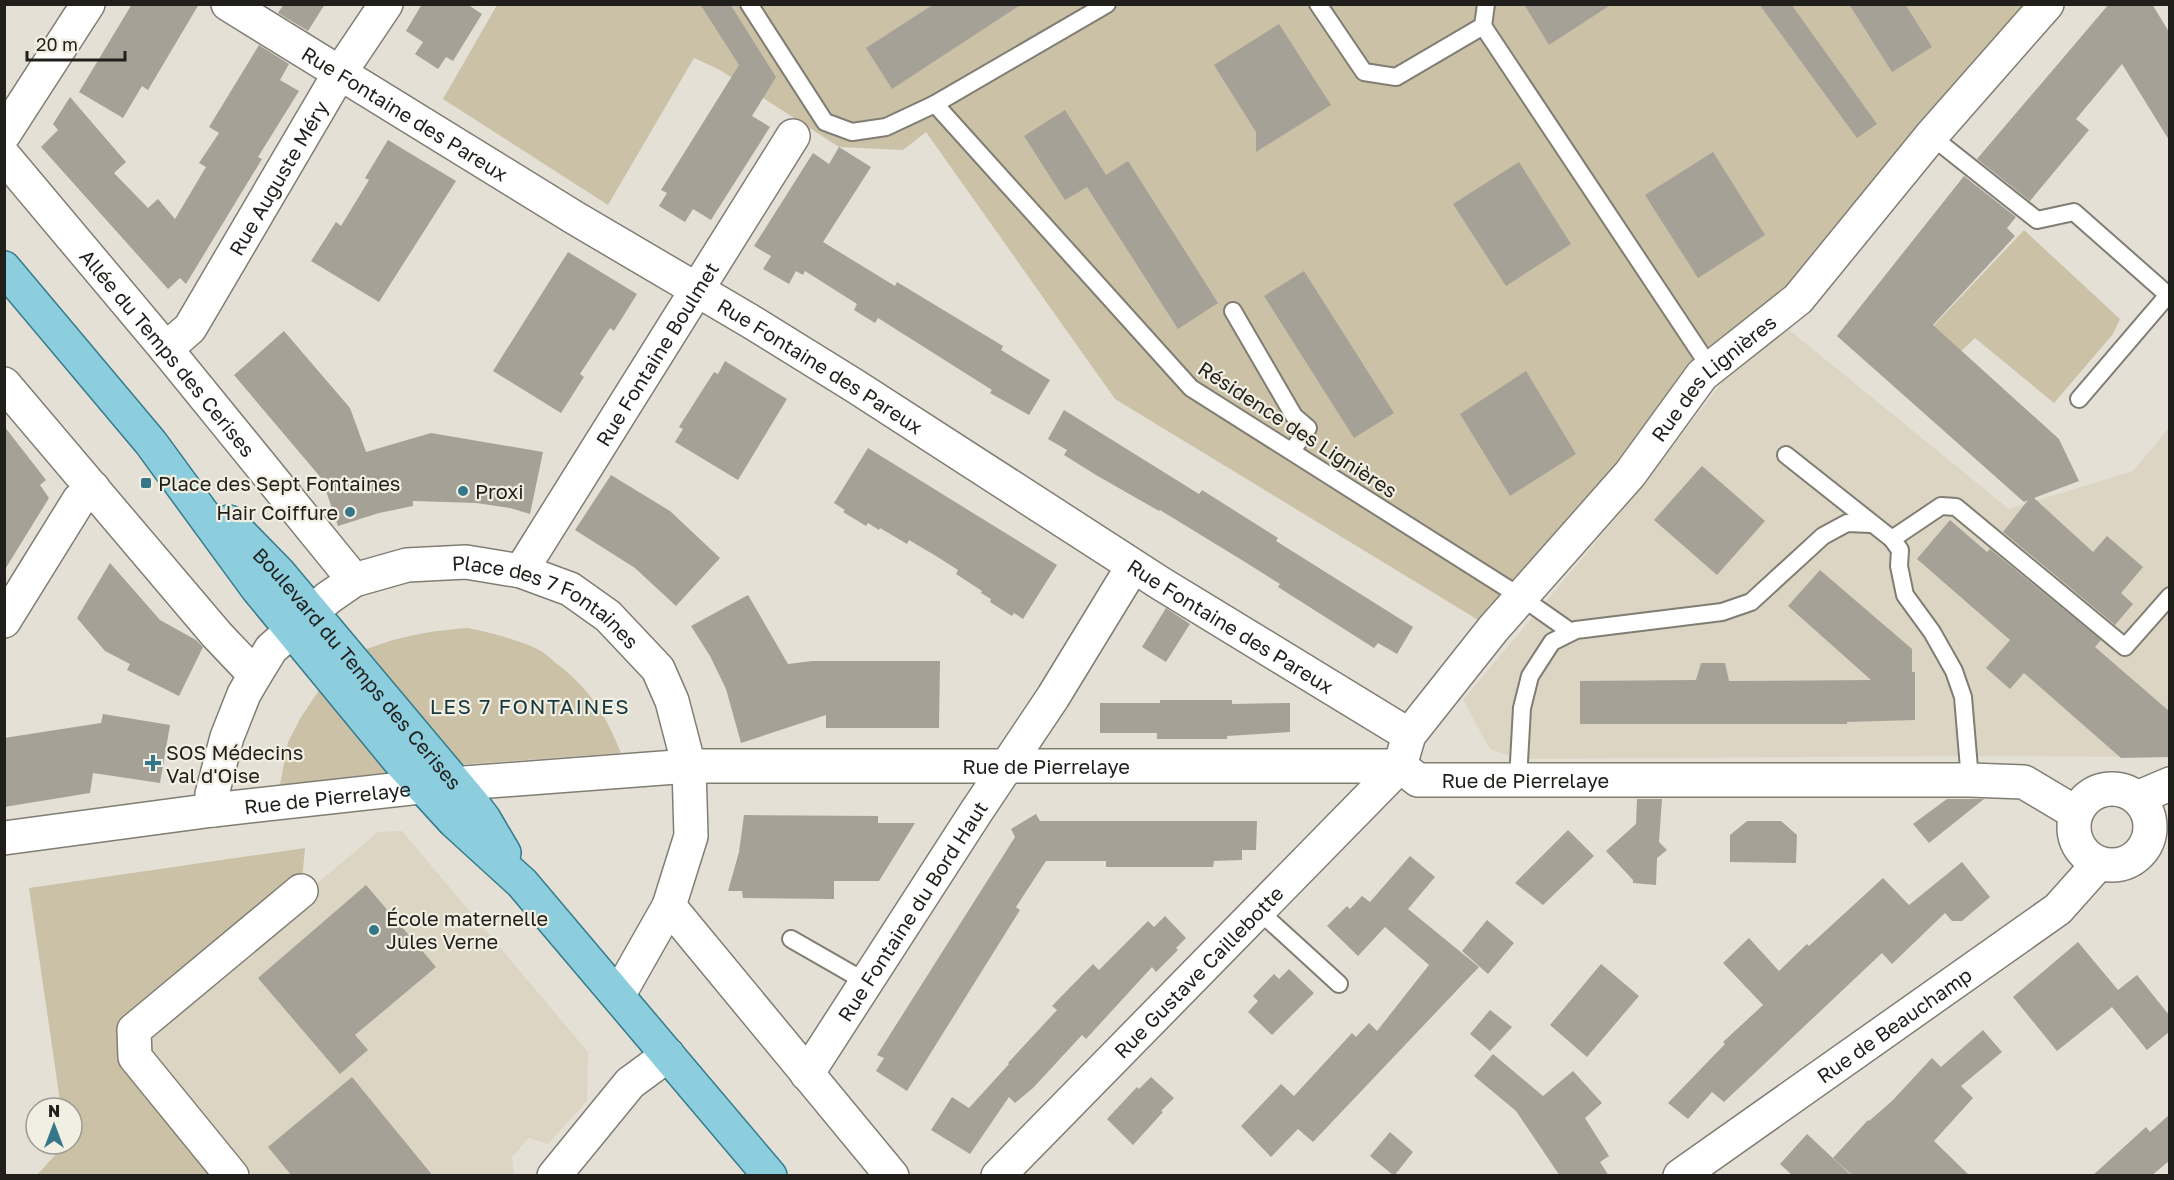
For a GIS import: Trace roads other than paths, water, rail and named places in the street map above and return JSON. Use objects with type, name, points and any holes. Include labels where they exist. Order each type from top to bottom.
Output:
[{"type":"main road","name":"Boulevard du Temps des Cerises","points":[[4,268],[151,443],[257,588],[301,621],[455,783],[484,819],[522,883]]},
{"type":"main road","name":"Boulevard du Temps des Cerises","points":[[301,621],[421,787],[454,821],[522,883],[770,1176]]},
{"type":"street","points":[[4,134],[88,4]]},
{"type":"street","name":"Rue Fontaine des Pareux","points":[[228,4],[339,74],[855,386],[1133,566],[1404,750]]},
{"type":"street","name":"Rue Auguste Méry","points":[[166,349],[190,328],[339,74],[386,4]]},
{"type":"street","name":"Rue des Lignières","points":[[1404,750],[1521,597],[1630,474],[1702,375],[1798,299],[1931,136],[2047,4]]},
{"type":"street","name":"Rue Fontaine Boulmet","points":[[521,571],[793,136]]},
{"type":"street","name":"Allée du Temps des Cerises","points":[[4,156],[166,349],[354,580]]},
{"type":"street","points":[[4,384],[217,635],[255,675]]},
{"type":"street","points":[[4,621],[79,500],[93,488]]},
{"type":"street","name":"Place des 7 Fontaines","points":[[213,810],[212,794],[227,737],[244,694],[255,675],[271,649],[328,598],[354,580],[407,565],[466,562],[521,571],[570,590],[608,616],[658,669],[672,700],[689,766],[691,836],[669,906],[618,996]]},
{"type":"street","name":"Rue Fontaine du Bord Haut","points":[[807,1074],[1005,767],[1053,697],[1133,566]]},
{"type":"street","name":"Rue de Pierrelaye","points":[[4,838],[213,810],[455,783],[689,766],[1005,767],[1404,750],[1418,780],[1970,780],[2024,782],[2076,813]]},
{"type":"street","name":"Rue Gustave Caillebotte","points":[[998,1176],[1258,910],[1404,750]]},
{"type":"street","points":[[2137,798],[2169,784]]},
{"type":"street","points":[[2110,788],[2125,790],[2137,798],[2160,822],[2142,852],[2130,862],[2115,866],[2099,863],[2086,856],[2077,843],[2073,828],[2076,813],[2084,801],[2095,792],[2110,788]]},
{"type":"street","name":"Rue de Beauchamp","points":[[1680,1176],[2058,909],[2099,863]]},
{"type":"street","points":[[232,1176],[135,1057],[134,1030],[301,891]]},
{"type":"street","points":[[669,906],[892,1176]]},
{"type":"street","points":[[554,1176],[630,1083],[668,1055]]},
{"type":"lane","points":[[749,4],[825,122],[852,132],[886,127],[935,104],[1107,4]]},
{"type":"lane","points":[[1318,4],[1364,72],[1396,77],[1483,26]]},
{"type":"lane","points":[[1485,4],[1483,26],[1707,363],[1702,375]]},
{"type":"lane","name":"Résidence des Lignières","points":[[935,104],[1191,388],[1521,597],[1571,632]]},
{"type":"lane","points":[[1931,136],[2037,220],[2074,212],[2168,295],[2079,399]]},
{"type":"lane","points":[[1233,311],[1294,416],[1308,428],[1292,452]]},
{"type":"lane","points":[[1786,455],[1892,539],[1900,550],[1899,566],[1905,595],[1932,632],[1954,671],[1963,697],[1970,780]]},
{"type":"lane","points":[[1892,539],[1941,507],[1956,507],[2125,647],[2169,596]]},
{"type":"lane","points":[[1518,780],[1522,708],[1530,676],[1552,642],[1576,630],[1722,612],[1751,602],[1823,536],[1847,523],[1871,524]]},
{"type":"lane","points":[[1258,910],[1339,984]]},
{"type":"lane","points":[[791,939],[866,982]]},
{"type":"place","name":"Place des Sept Fontaines","points":[[146,483]]},
{"type":"place","name":"Proxi","points":[[463,491]]},
{"type":"place","name":"Hair Coiffure","points":[[350,512]]},
{"type":"place","name":"SOS Médecins Val d'Oise","points":[[153,763]]},
{"type":"place","name":"École maternelle Jules Verne","points":[[374,930]]},
{"type":"district","name":"LES 7 FONTAINES","points":[[530,706]]}]
